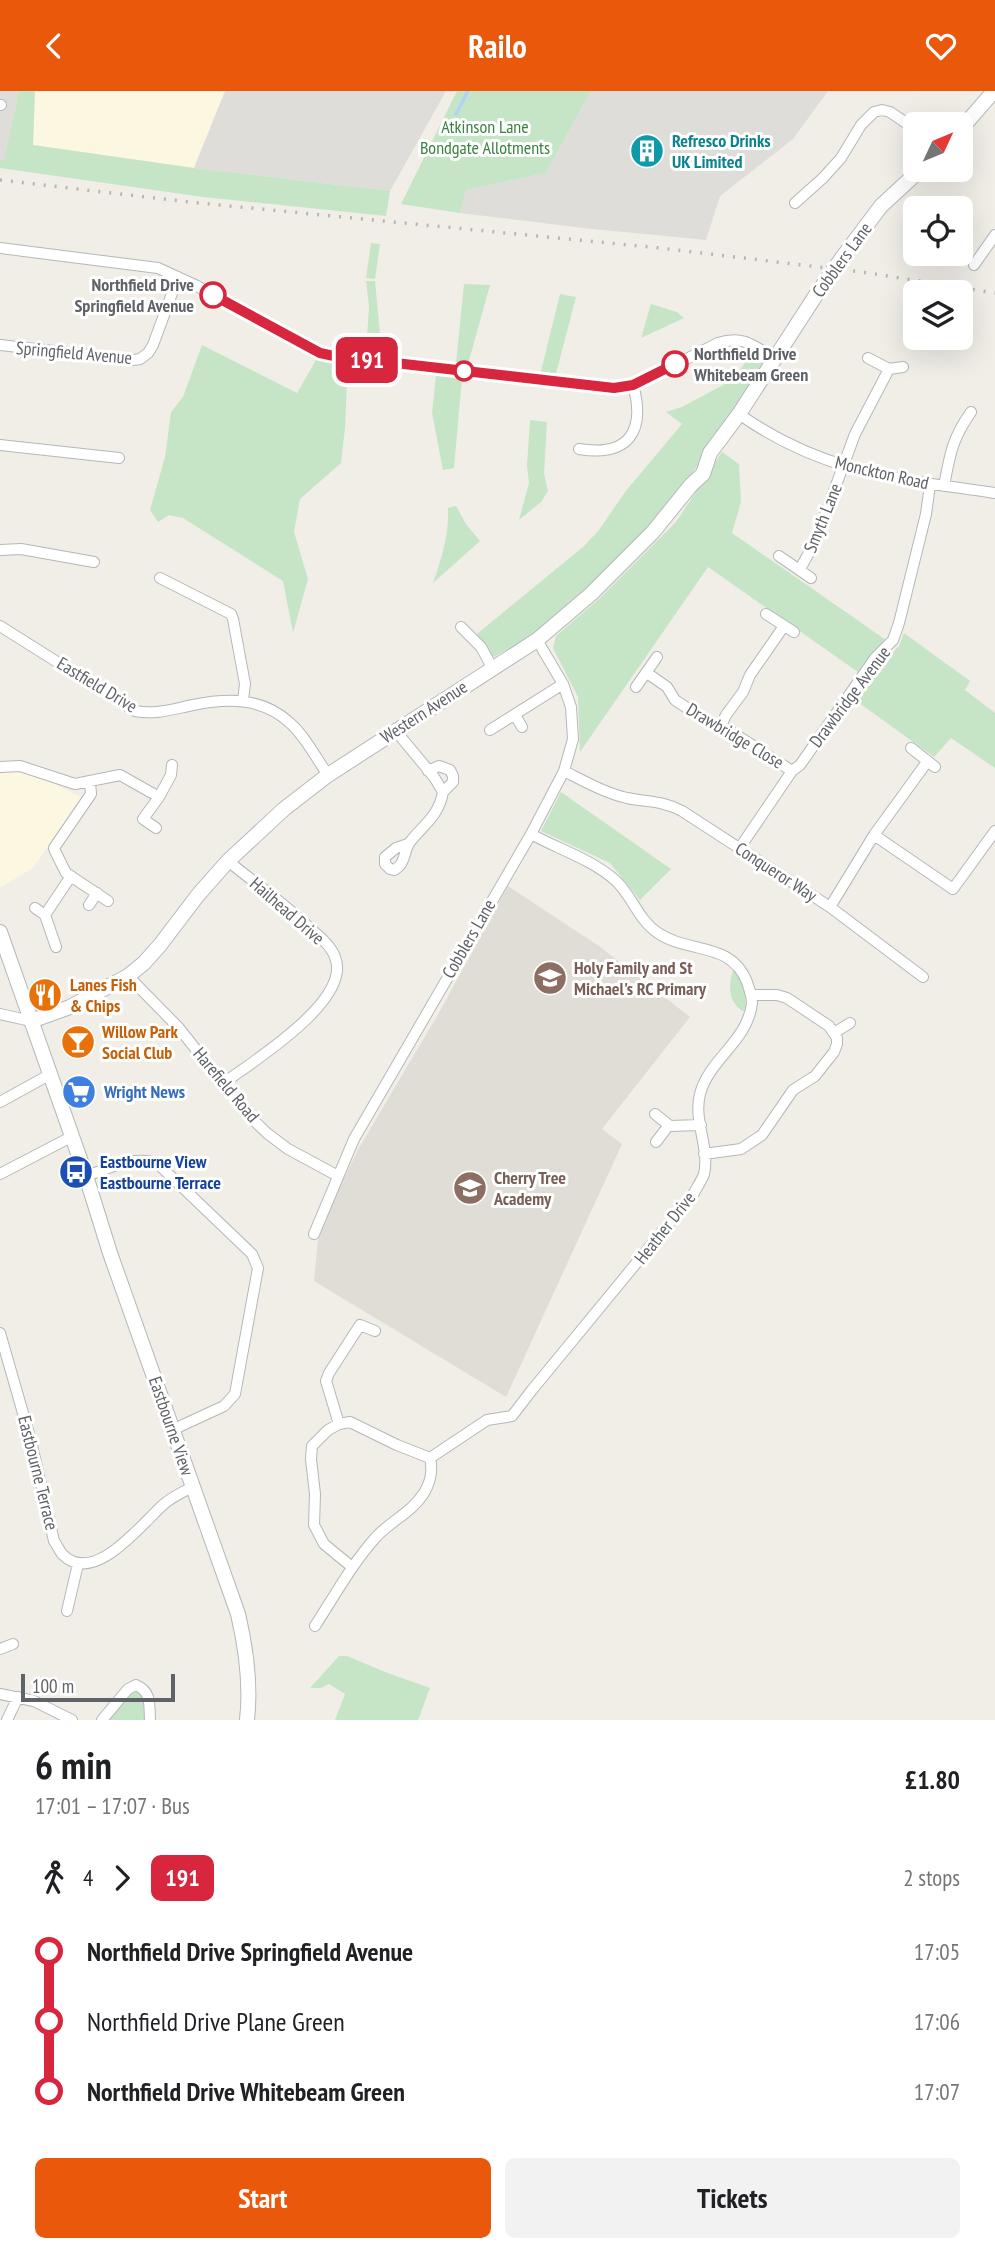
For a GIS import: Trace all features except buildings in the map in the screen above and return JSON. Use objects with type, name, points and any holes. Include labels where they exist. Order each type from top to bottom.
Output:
[{"type":"street","points":[[973,116],[995,91]]},
{"type":"street","points":[[795,202],[816,185],[841,158],[861,125],[874,111],[890,112],[903,121]]},
{"type":"street","name":"Cobblers Lane","points":[[775,359],[842,258],[881,206],[907,182]]},
{"type":"street","points":[[974,265],[995,235]]},
{"type":"street","points":[[0,248],[158,268],[320,353],[334,356],[614,388],[633,385],[718,343],[732,339],[742,340],[775,359]]},
{"type":"street","name":"Springfield Avenue","points":[[0,345],[118,360],[141,359],[153,345],[178,277]]},
{"type":"street","points":[[868,358],[889,369],[902,367]]},
{"type":"street","name":"Western Avenue","points":[[31,1021],[70,1007],[128,976],[160,945],[228,861],[284,809],[328,775],[395,730],[537,640],[591,594],[653,532],[703,474],[710,453],[775,359]]},
{"type":"street","name":"Smyth Lane","points":[[800,569],[816,542],[855,434],[889,369]]},
{"type":"street","points":[[579,449],[602,451],[611,449],[629,438],[638,420],[639,405],[633,385]]},
{"type":"street","points":[[944,486],[952,444],[971,412]]},
{"type":"street","name":"Monckton Road","points":[[739,414],[767,434],[843,467],[889,478],[995,493]]},
{"type":"street","points":[[0,445],[119,458]]},
{"type":"street","name":"Drawbridge Avenue","points":[[739,849],[875,658],[893,640],[926,514],[930,485]]},
{"type":"street","points":[[0,550],[21,549],[94,562]]},
{"type":"street","name":"Smyth Lane","points":[[779,556],[811,578]]},
{"type":"street","points":[[160,578],[231,614],[245,684],[243,700]]},
{"type":"street","points":[[721,725],[743,692],[750,675],[789,629],[766,614]]},
{"type":"street","points":[[899,623],[912,628]]},
{"type":"street","name":"Eastfield Drive","points":[[0,625],[135,711],[160,713],[219,700],[243,700],[276,713],[290,723],[328,775]]},
{"type":"street","points":[[461,627],[481,647],[493,669]]},
{"type":"street","name":"Cobblers Lane","points":[[314,1234],[354,1139],[531,834],[564,772],[573,739],[571,707],[563,684],[537,640]]},
{"type":"street","points":[[636,687],[657,657]]},
{"type":"street","name":"Drawbridge Close","points":[[647,673],[667,687],[675,700],[711,725],[721,725],[792,771]]},
{"type":"street","points":[[490,730],[563,684]]},
{"type":"street","points":[[515,715],[522,727]]},
{"type":"street","points":[[395,730],[443,792]]},
{"type":"street","name":"Conqueror Way","points":[[564,772],[625,797],[670,804],[830,907],[874,835],[931,764],[911,748]]},
{"type":"street","points":[[156,828],[143,819],[159,797],[172,765]]},
{"type":"street","points":[[0,768],[20,766],[75,784],[120,775],[159,797]]},
{"type":"street","points":[[408,844],[432,819],[442,801],[443,792],[453,782],[450,770],[439,767],[428,771]]},
{"type":"street","points":[[90,782],[91,794],[54,848],[66,873],[108,901]]},
{"type":"street","points":[[874,835],[953,889],[995,831]]},
{"type":"street","points":[[531,834],[600,868],[618,882],[637,911],[656,932],[673,941],[733,960],[743,972],[752,995],[782,996],[829,1026],[834,1033],[837,1044],[834,1052],[815,1076],[793,1090],[762,1135],[741,1149],[704,1154]]},
{"type":"street","name":"Hailhead Drive","points":[[224,1083],[296,1029],[329,994],[338,969],[335,956],[318,935],[281,901],[228,861]]},
{"type":"street","points":[[55,947],[40,911],[71,876]]},
{"type":"street","points":[[89,905],[97,893]]},
{"type":"street","points":[[830,907],[923,977]]},
{"type":"street","name":"Eastbourne View","points":[[0,932],[238,1614],[245,1645],[249,1707],[247,1720]]},
{"type":"street","name":"Harefield Road","points":[[128,976],[178,1028],[247,1114],[268,1134],[288,1149],[338,1176]]},
{"type":"street","name":"Heather Drive","points":[[430,1458],[487,1420],[507,1418],[517,1413],[532,1390],[694,1193],[704,1174],[699,1097],[706,1078],[748,1021],[752,995]]},
{"type":"street","points":[[0,1014],[31,1021]]},
{"type":"street","points":[[834,1033],[850,1023]]},
{"type":"street","points":[[0,1102],[49,1075]]},
{"type":"street","points":[[655,1114],[668,1125],[701,1125]]},
{"type":"street","points":[[656,1142],[668,1125]]},
{"type":"street","points":[[0,1174],[71,1137]]},
{"type":"street","points":[[86,1176],[136,1161],[158,1164],[257,1261],[258,1268],[235,1394],[224,1406],[172,1430]]},
{"type":"street","points":[[349,1318],[374,1331]]},
{"type":"street","points":[[338,1424],[326,1381],[328,1373],[360,1325]]},
{"type":"street","name":"Eastbourne Terrace","points":[[0,1333],[31,1441],[54,1541],[64,1556],[78,1563]]},
{"type":"street","points":[[315,1626],[352,1567],[381,1532],[400,1518],[424,1493],[433,1469],[430,1458],[350,1422],[338,1424],[328,1430],[312,1446],[311,1459],[315,1494],[314,1525],[324,1544],[352,1567]]},
{"type":"street","points":[[67,1611],[78,1563],[91,1563],[114,1552],[166,1502],[192,1487]]},
{"type":"street","points":[[102,1720],[128,1689],[136,1685],[143,1688],[149,1698],[150,1720]]},
{"type":"street","points":[[0,1694],[34,1701],[72,1720]]},
{"type":"street","points":[[7,1720],[18,1697]]},
{"type":"shaded area","points":[[0,91],[19,91],[4,161],[0,160]]},
{"type":"shaded area","points":[[35,91],[225,91],[194,168],[33,145]]},
{"type":"shaded area","points":[[225,91],[446,91],[390,191],[194,168]]},
{"type":"shaded area","points":[[591,91],[828,91],[793,139],[720,196],[706,240],[460,213],[466,190],[546,173]]},
{"type":"shaded area","points":[[12,770],[35,774],[81,797],[34,867],[0,888],[0,774]]},
{"type":"shaded area","name":"Cherry Tree Academy","points":[[508,886],[599,946],[690,1017],[602,1129],[622,1144],[506,1397],[314,1281],[319,1229],[359,1148],[440,1011]]},
{"type":"green space","points":[[19,91],[35,91],[33,145],[194,168],[390,191],[386,216],[203,197],[0,168]]},
{"type":"green space","name":"Atkinson Lane Bondgate Allotments","points":[[457,91],[591,91],[546,173],[466,190],[460,213],[401,204]]},
{"type":"green space","points":[[371,243],[380,244],[375,279],[366,278]]},
{"type":"green space","points":[[366,281],[375,281],[382,355],[366,354],[369,306]]},
{"type":"green space","points":[[464,284],[490,285],[468,364],[456,363]]},
{"type":"green space","points":[[560,294],[576,297],[554,381],[539,379]]},
{"type":"green space","points":[[651,304],[677,312],[684,318],[641,338]]},
{"type":"green space","points":[[202,345],[297,393],[320,353],[348,358],[341,463],[300,499],[294,532],[308,579],[293,633],[283,581],[183,518],[169,515],[158,522],[150,510],[165,457],[171,412],[183,397]]},
{"type":"green space","points":[[751,354],[763,364],[702,459],[641,536],[582,595],[540,630],[494,657],[487,651],[477,634],[584,546],[682,424],[666,412],[682,407],[734,379]]},
{"type":"green space","points":[[436,376],[462,378],[454,468],[443,470],[432,413]]},
{"type":"green space","points":[[530,420],[547,422],[544,474],[548,491],[541,502],[519,520],[529,483],[527,466]]},
{"type":"green space","points":[[722,452],[739,464],[741,502],[732,533],[886,640],[858,672],[708,567],[580,752],[578,697],[553,648],[556,636],[600,598],[676,522]]},
{"type":"green space","points":[[456,506],[480,541],[433,583],[444,546],[448,508]]},
{"type":"green space","points":[[904,633],[970,681],[965,690],[995,713],[995,768],[951,738],[934,757],[855,700],[868,678],[899,646]]},
{"type":"green space","points":[[561,792],[671,869],[640,900],[610,863],[541,831]]},
{"type":"green space","points":[[734,968],[744,989],[744,1012],[734,1003],[730,992]]},
{"type":"green space","points":[[339,1656],[347,1656],[430,1688],[418,1720],[335,1720],[345,1694],[329,1684],[321,1688],[310,1688]]},
{"type":"green space","points":[[138,1689],[145,1699],[144,1720],[108,1720],[131,1691]]},
{"type":"waterway","points":[[456,114],[468,91]]},
{"type":"railway","points":[[0,180],[189,202],[660,248],[869,273],[995,293]]},
{"type":"bus line","name":"191","points":[[213,295],[320,353],[334,356],[614,388],[633,385],[675,364]]},
{"type":"place","name":"Refresco Drinks UK Limited","points":[[647,151]]},
{"type":"place","name":"Northfield Drive Springfield Avenue","points":[[213,295]]},
{"type":"place","name":"Northfield Drive Whitebeam Green","points":[[675,364]]},
{"type":"place","name":"Holy Family and St Michael's RC Primary","points":[[550,978]]},
{"type":"place","name":"Lanes Fish & Chips","points":[[45,995]]},
{"type":"place","name":"Willow Park Social Club","points":[[78,1042]]},
{"type":"place","name":"Wright News","points":[[79,1092]]},
{"type":"place","name":"Eastbourne View Eastbourne Terrace","points":[[76,1172]]},
{"type":"place","name":"Cherry Tree Academy","points":[[470,1188]]}]
